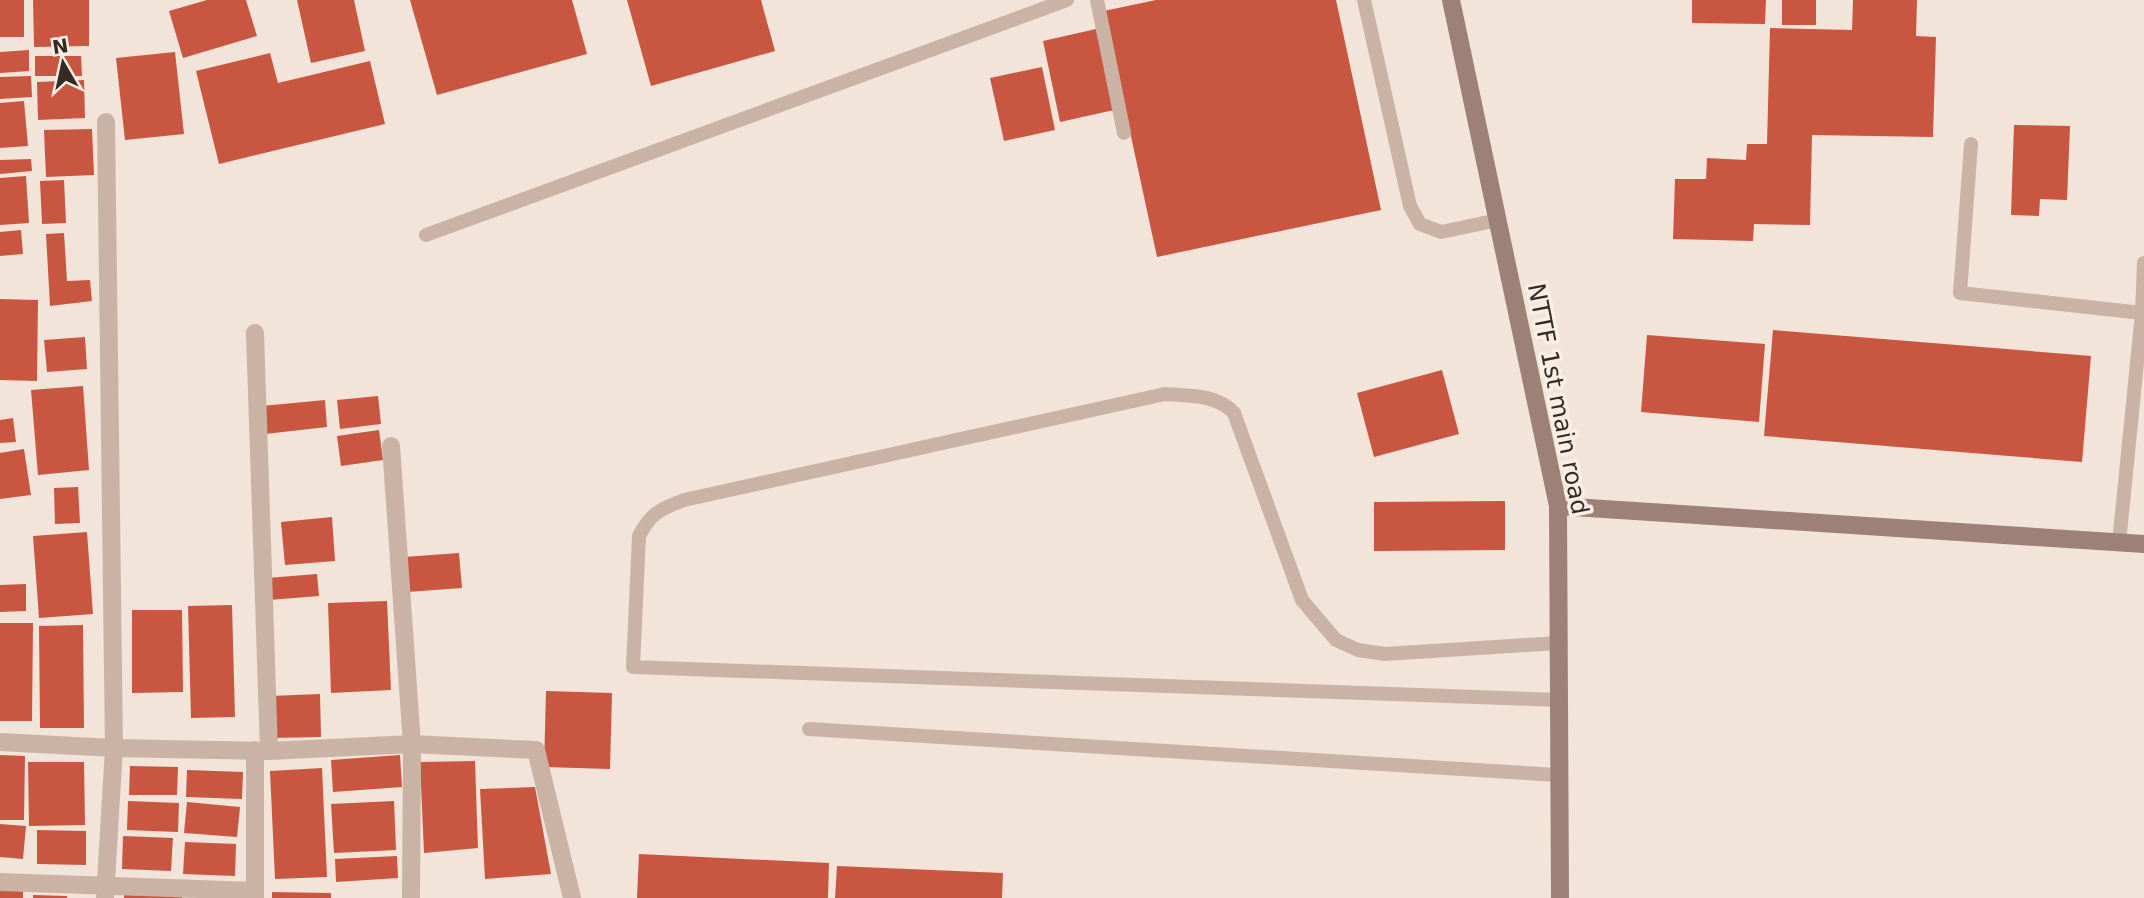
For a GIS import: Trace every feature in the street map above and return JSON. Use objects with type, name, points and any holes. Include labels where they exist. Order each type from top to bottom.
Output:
[{"type":"street","name":"NTTF 1st main road","points":[[1451,0],[1558,506],[1560,898]]},
{"type":"street","points":[[106,122],[114,748],[106,891]]},
{"type":"street","points":[[0,882],[106,891],[255,894],[262,750],[255,333]]},
{"type":"street","points":[[391,446],[412,744],[411,898]]},
{"type":"street","points":[[1558,506],[2144,544]]},
{"type":"street","points":[[0,742],[114,748],[262,750],[412,744],[536,750],[572,898]]},
{"type":"lane","points":[[426,235],[1067,0]]},
{"type":"lane","points":[[1097,0],[1124,133]]},
{"type":"lane","points":[[1364,0],[1410,206],[1420,223],[1441,232],[1497,220]]},
{"type":"lane","points":[[1971,144],[1960,293],[2142,313]]},
{"type":"lane","points":[[2119,543],[2142,313],[2144,263]]},
{"type":"lane","points":[[1558,643],[1385,654],[1358,650],[1336,640],[1302,600],[1234,413],[1227,405],[1210,398],[1165,394],[684,500],[663,508],[648,519],[639,536],[633,667],[1558,700]]},
{"type":"lane","points":[[809,729],[1558,775]]},
{"type":"building","points":[[0,0],[24,0],[24,37],[0,37]]},
{"type":"building","points":[[33,0],[89,0],[89,46],[34,47]]},
{"type":"building","points":[[207,0],[246,0],[257,36],[183,58],[169,11]]},
{"type":"building","points":[[297,0],[354,0],[365,51],[311,63]]},
{"type":"building","points":[[410,0],[572,0],[587,54],[437,95]]},
{"type":"building","points":[[627,0],[761,0],[775,51],[651,86]]},
{"type":"building","points":[[1156,0],[1336,0],[1381,210],[1157,257],[1104,11]]},
{"type":"building","points":[[1692,0],[1766,0],[1765,24],[1692,23]]},
{"type":"building","points":[[1782,0],[1816,0],[1816,25],[1782,25]]},
{"type":"building","points":[[1853,0],[1917,0],[1916,36],[1936,37],[1933,137],[1812,135],[1810,225],[1754,224],[1753,241],[1673,239],[1675,179],[1706,179],[1707,158],[1746,160],[1747,144],[1767,144],[1770,28],[1852,30]]},
{"type":"building","points":[[1096,29],[1114,110],[1060,122],[1043,41]]},
{"type":"building","points":[[29,50],[29,71],[0,73],[0,52]]},
{"type":"building","points":[[175,52],[184,134],[125,140],[116,58]]},
{"type":"building","points":[[270,53],[278,83],[370,61],[385,124],[219,164],[196,71]]},
{"type":"building","points":[[35,56],[81,56],[82,76],[35,76]]},
{"type":"building","points":[[1042,67],[1055,130],[1004,141],[990,78]]},
{"type":"building","points":[[31,76],[32,97],[0,99],[0,77]]},
{"type":"building","points":[[84,80],[85,118],[38,120],[37,82]]},
{"type":"building","points":[[24,101],[28,146],[0,148],[0,103]]},
{"type":"building","points":[[2014,125],[2070,126],[2067,200],[2040,199],[2039,216],[2011,215]]},
{"type":"building","points":[[92,129],[94,175],[46,177],[44,130]]},
{"type":"building","points":[[31,159],[32,171],[0,174],[0,160]]},
{"type":"building","points":[[26,176],[29,223],[0,225],[0,178]]},
{"type":"building","points":[[64,180],[66,223],[42,224],[40,181]]},
{"type":"building","points":[[21,230],[23,254],[0,256],[0,232]]},
{"type":"building","points":[[64,233],[67,281],[90,280],[92,301],[50,306],[46,234]]},
{"type":"building","points":[[0,299],[38,300],[37,381],[0,380]]},
{"type":"building","points":[[1773,330],[2091,356],[2082,462],[1764,436]]},
{"type":"building","points":[[1647,335],[1765,344],[1759,422],[1641,412]]},
{"type":"building","points":[[85,337],[87,369],[47,372],[44,340]]},
{"type":"building","points":[[1442,370],[1459,434],[1374,457],[1357,393]]},
{"type":"building","points":[[83,386],[89,470],[38,475],[31,390]]},
{"type":"building","points":[[378,396],[381,424],[340,429],[337,400]]},
{"type":"building","points":[[325,400],[327,427],[265,434],[262,406]]},
{"type":"building","points":[[13,418],[16,442],[0,443],[0,420]]},
{"type":"building","points":[[379,430],[383,460],[341,466],[337,436]]},
{"type":"building","points":[[24,449],[31,495],[0,499],[0,453]]},
{"type":"building","points":[[78,487],[80,523],[55,524],[54,488]]},
{"type":"building","points":[[1505,501],[1505,550],[1374,551],[1374,502]]},
{"type":"building","points":[[332,517],[335,561],[285,565],[281,522]]},
{"type":"building","points":[[87,532],[93,614],[39,618],[33,536]]},
{"type":"building","points":[[459,553],[462,588],[407,592],[404,557]]},
{"type":"building","points":[[317,574],[319,596],[269,600],[267,578]]},
{"type":"building","points":[[26,584],[26,611],[0,612],[0,585]]},
{"type":"building","points":[[387,601],[391,690],[331,693],[328,603]]},
{"type":"building","points":[[232,605],[235,717],[191,718],[188,606]]},
{"type":"building","points":[[132,610],[182,610],[183,692],[132,693]]},
{"type":"building","points":[[0,623],[33,623],[32,721],[0,721]]},
{"type":"building","points":[[83,625],[84,728],[40,728],[39,626]]},
{"type":"building","points":[[546,691],[612,693],[610,769],[544,767]]},
{"type":"building","points":[[320,694],[321,737],[271,738],[270,696]]},
{"type":"building","points":[[0,755],[25,756],[24,820],[0,820]]},
{"type":"building","points":[[400,755],[402,787],[333,792],[331,760]]},
{"type":"building","points":[[475,761],[478,848],[424,853],[420,762]]},
{"type":"building","points":[[28,762],[84,762],[85,825],[29,826]]},
{"type":"building","points":[[130,766],[178,767],[177,795],[129,795]]},
{"type":"building","points":[[322,768],[327,877],[275,879],[270,771]]},
{"type":"building","points":[[187,770],[243,772],[242,799],[186,797]]},
{"type":"building","points":[[535,787],[551,874],[485,879],[480,789]]},
{"type":"building","points":[[128,801],[179,803],[178,832],[127,830]]},
{"type":"building","points":[[394,801],[396,850],[334,853],[331,804]]},
{"type":"building","points":[[187,802],[240,807],[237,837],[184,833]]},
{"type":"building","points":[[0,824],[26,826],[23,859],[0,857]]},
{"type":"building","points":[[37,830],[86,831],[86,865],[37,864]]},
{"type":"building","points":[[123,836],[173,838],[171,871],[122,869]]},
{"type":"building","points":[[185,842],[236,844],[235,876],[183,874]]},
{"type":"building","points":[[639,854],[829,863],[828,898],[637,898]]},
{"type":"building","points":[[397,856],[398,878],[336,882],[335,859]]},
{"type":"building","points":[[837,866],[1003,873],[1002,898],[835,898]]},
{"type":"building","points":[[0,889],[23,889],[23,898],[0,898]]},
{"type":"building","points":[[272,892],[331,893],[331,898],[272,898]]},
{"type":"building","points":[[33,895],[67,896],[67,898],[33,898]]},
{"type":"building","points":[[124,895],[182,895],[182,898],[124,898]]}]
